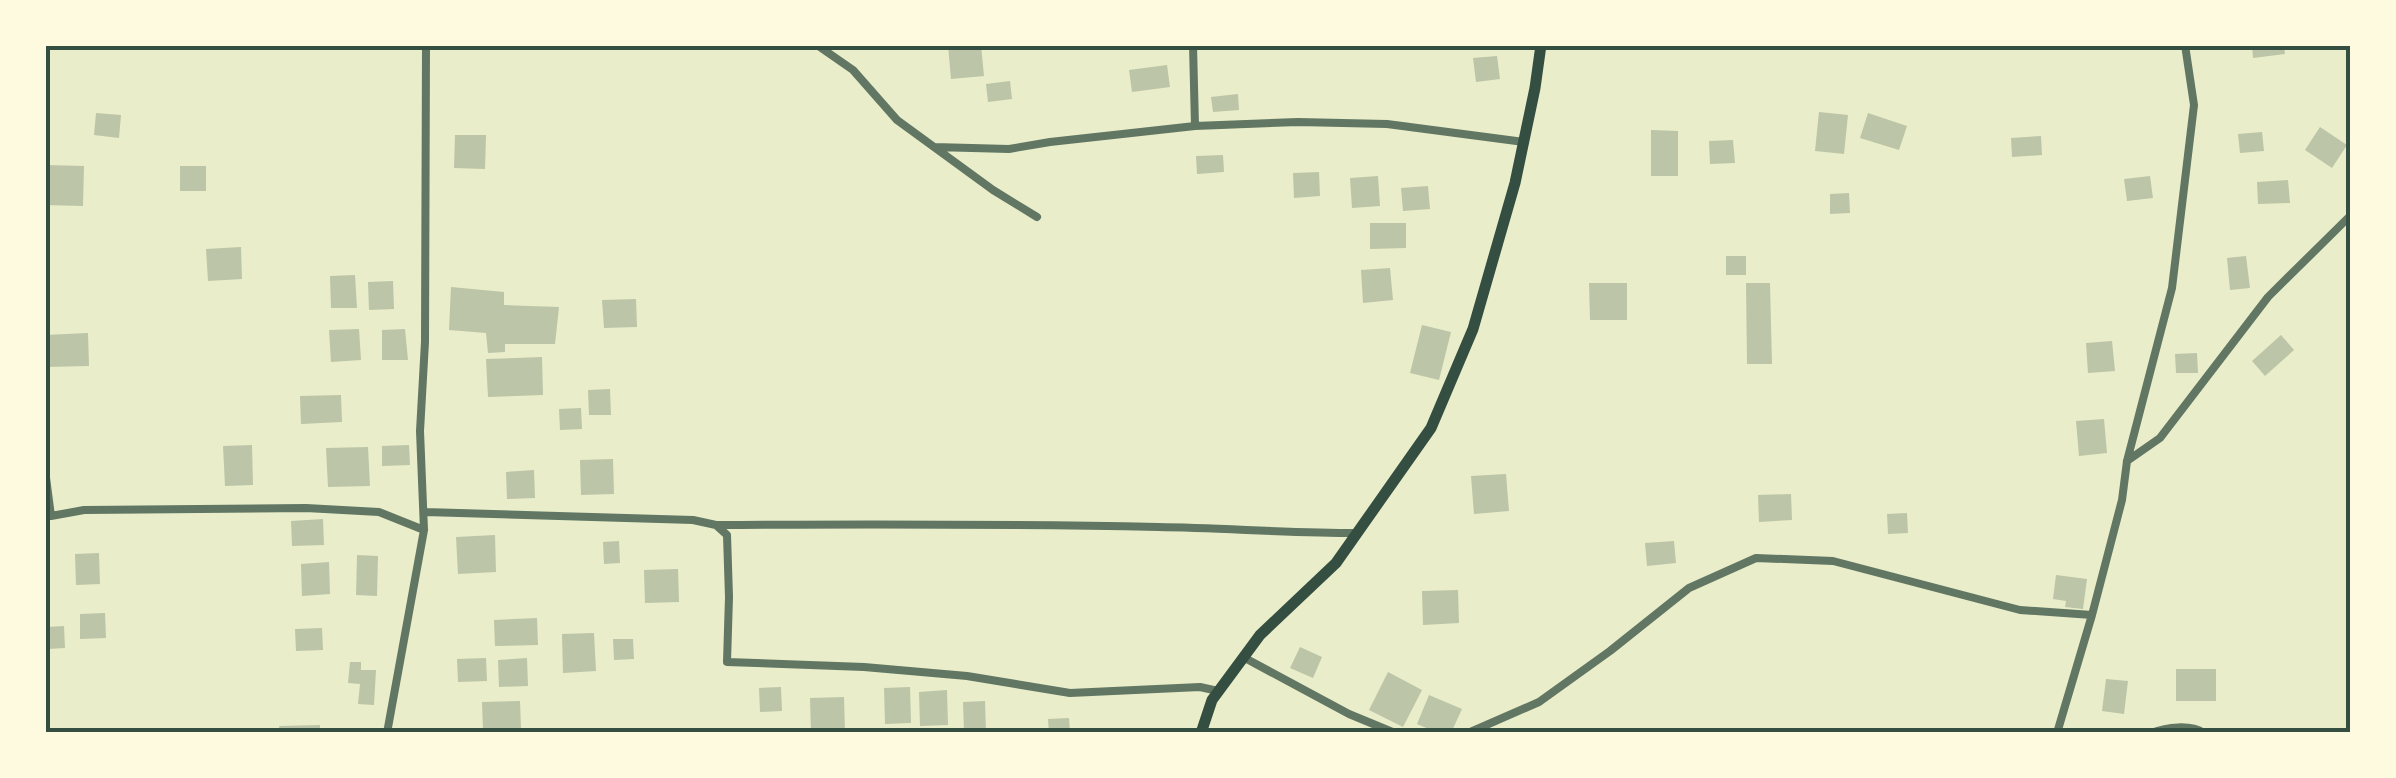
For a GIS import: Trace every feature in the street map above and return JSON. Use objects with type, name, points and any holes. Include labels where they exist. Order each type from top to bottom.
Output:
[{"type":"main road","points":[[1201,733],[1212,700],[1260,634],[1336,562],[1431,428],[1474,329],[1515,183],[1540,45]]},
{"type":"street","points":[[387,733],[424,530],[420,431],[425,342],[426,45]]},
{"type":"street","points":[[817,45],[853,70],[897,120],[1037,217]]},
{"type":"street","points":[[1193,45],[1195,126]]},
{"type":"street","points":[[2057,733],[2122,500],[2126,461],[2172,288],[2194,106],[2185,45]]},
{"type":"street","points":[[934,146],[1009,149],[1195,126],[1298,122],[1387,124],[1524,142]]},
{"type":"street","points":[[2126,461],[2160,438],[2268,296],[2351,215]]},
{"type":"street","points":[[45,470],[48,518],[84,510],[306,508],[379,512],[424,530]]},
{"type":"street","points":[[424,512],[693,520],[716,525],[918,524],[1357,533]]},
{"type":"street","points":[[716,525],[727,535],[726,662],[967,676],[1070,694],[1200,687],[1218,691]]},
{"type":"street","points":[[1468,733],[1539,702],[1690,588],[1756,558],[1833,561],[2020,610],[2092,614]]},
{"type":"street","points":[[1243,658],[1349,714],[1394,733]]},
{"type":"street","points":[[2151,733],[2166,728],[2200,729],[2204,733]]},
{"type":"building","points":[[948,45],[981,45],[984,76],[951,79]]},
{"type":"building","points":[[2252,45],[2284,45],[2285,54],[2253,58]]},
{"type":"building","points":[[1497,56],[1500,79],[1476,82],[1473,58]]},
{"type":"building","points":[[1167,65],[1170,87],[1132,92],[1129,70]]},
{"type":"building","points":[[1010,81],[1012,99],[988,102],[986,84]]},
{"type":"building","points":[[1238,94],[1239,110],[1213,112],[1211,97]]},
{"type":"building","points":[[1819,112],[1848,115],[1844,154],[1815,151]]},
{"type":"building","points":[[96,113],[121,115],[119,138],[94,135]]},
{"type":"building","points":[[1868,113],[1907,126],[1899,150],[1860,138]]},
{"type":"building","points":[[2320,127],[2347,145],[2332,168],[2305,150]]},
{"type":"building","points":[[1651,130],[1678,131],[1678,176],[1651,176]]},
{"type":"building","points":[[2262,132],[2264,151],[2240,153],[2238,134]]},
{"type":"building","points":[[455,135],[486,135],[485,169],[454,168]]},
{"type":"building","points":[[2041,136],[2042,155],[2012,157],[2011,138]]},
{"type":"building","points":[[1733,140],[1735,163],[1710,164],[1709,141]]},
{"type":"building","points":[[1223,155],[1224,172],[1197,174],[1196,156]]},
{"type":"building","points":[[45,165],[84,166],[83,206],[45,205]]},
{"type":"building","points":[[180,166],[206,166],[206,191],[180,191]]},
{"type":"building","points":[[1319,172],[1320,196],[1294,198],[1293,173]]},
{"type":"building","points":[[1378,176],[1380,206],[1352,208],[1350,178]]},
{"type":"building","points":[[2150,176],[2153,198],[2127,201],[2124,179]]},
{"type":"building","points":[[2288,180],[2290,203],[2258,204],[2257,182]]},
{"type":"building","points":[[1428,186],[1430,209],[1403,211],[1401,188]]},
{"type":"building","points":[[1849,193],[1850,213],[1830,214],[1830,194]]},
{"type":"building","points":[[1370,223],[1406,223],[1406,248],[1370,249]]},
{"type":"building","points":[[241,247],[242,279],[208,281],[206,249]]},
{"type":"building","points":[[1726,256],[1746,256],[1746,275],[1726,275]]},
{"type":"building","points":[[2246,256],[2250,288],[2230,290],[2227,258]]},
{"type":"building","points":[[1390,268],[1393,300],[1363,303],[1361,270]]},
{"type":"building","points":[[355,275],[357,308],[331,308],[330,276]]},
{"type":"building","points":[[393,281],[394,309],[369,310],[368,282]]},
{"type":"building","points":[[1589,283],[1627,283],[1627,320],[1590,320]]},
{"type":"building","points":[[1746,283],[1770,283],[1772,364],[1747,364]]},
{"type":"building","points":[[451,287],[504,292],[504,305],[559,307],[555,344],[505,344],[505,352],[488,353],[486,333],[449,330]]},
{"type":"building","points":[[636,299],[637,327],[604,328],[602,300]]},
{"type":"building","points":[[1422,325],[1451,332],[1439,380],[1410,373]]},
{"type":"building","points":[[359,329],[361,360],[331,362],[329,330]]},
{"type":"building","points":[[405,329],[408,360],[382,360],[382,330]]},
{"type":"building","points":[[88,333],[89,366],[45,367],[45,335]]},
{"type":"building","points":[[2281,335],[2294,350],[2265,376],[2252,361]]},
{"type":"building","points":[[2112,341],[2115,371],[2088,373],[2086,343]]},
{"type":"building","points":[[2197,353],[2198,373],[2176,373],[2175,354]]},
{"type":"building","points":[[542,357],[543,395],[488,397],[486,359]]},
{"type":"building","points":[[610,389],[611,415],[589,415],[588,390]]},
{"type":"building","points":[[341,395],[342,422],[301,424],[300,396]]},
{"type":"building","points":[[581,408],[582,429],[560,430],[559,409]]},
{"type":"building","points":[[2104,419],[2107,453],[2079,456],[2076,421]]},
{"type":"building","points":[[252,445],[253,485],[225,486],[223,446]]},
{"type":"building","points":[[409,445],[410,465],[382,466],[382,446]]},
{"type":"building","points":[[368,447],[370,486],[328,487],[326,448]]},
{"type":"building","points":[[613,459],[614,494],[581,495],[580,460]]},
{"type":"building","points":[[534,470],[535,498],[507,499],[506,472]]},
{"type":"building","points":[[1506,474],[1509,511],[1474,514],[1471,476]]},
{"type":"building","points":[[1791,494],[1792,520],[1759,522],[1758,495]]},
{"type":"building","points":[[1907,513],[1908,533],[1888,534],[1887,514]]},
{"type":"building","points":[[323,519],[324,545],[292,546],[291,521]]},
{"type":"building","points":[[495,535],[496,572],[458,574],[456,537]]},
{"type":"building","points":[[619,541],[620,563],[604,564],[603,542]]},
{"type":"building","points":[[1674,541],[1676,563],[1647,566],[1645,543]]},
{"type":"building","points":[[99,553],[100,584],[76,585],[75,554]]},
{"type":"building","points":[[357,555],[378,556],[377,596],[356,595]]},
{"type":"building","points":[[329,562],[330,594],[302,596],[301,564]]},
{"type":"building","points":[[678,569],[679,602],[645,603],[644,570]]},
{"type":"building","points":[[2056,575],[2087,579],[2083,609],[2065,607],[2066,601],[2053,599]]},
{"type":"building","points":[[1458,590],[1459,623],[1423,625],[1422,591]]},
{"type":"building","points":[[105,613],[106,638],[80,639],[80,614]]},
{"type":"building","points":[[537,618],[538,645],[495,646],[494,620]]},
{"type":"building","points":[[64,626],[65,648],[48,649],[47,627]]},
{"type":"building","points":[[322,628],[323,650],[296,651],[295,629]]},
{"type":"building","points":[[594,633],[596,671],[563,673],[562,634]]},
{"type":"building","points":[[613,639],[633,639],[634,659],[614,660]]},
{"type":"building","points":[[1300,647],[1322,657],[1313,678],[1290,668]]},
{"type":"building","points":[[486,658],[487,681],[458,682],[457,659]]},
{"type":"building","points":[[527,658],[528,686],[499,687],[498,660]]},
{"type":"building","points":[[350,662],[361,662],[361,670],[376,670],[374,705],[358,704],[360,684],[348,683]]},
{"type":"building","points":[[2176,669],[2216,669],[2216,701],[2176,701]]},
{"type":"building","points":[[1388,672],[1422,690],[1403,727],[1369,710]]},
{"type":"building","points":[[2106,679],[2128,681],[2124,714],[2102,711]]},
{"type":"building","points":[[781,687],[782,711],[760,712],[759,688]]},
{"type":"building","points":[[910,687],[911,723],[885,724],[884,688]]},
{"type":"building","points":[[947,690],[948,725],[920,726],[919,692]]},
{"type":"building","points":[[1429,695],[1462,709],[1451,733],[1438,733],[1417,724]]},
{"type":"building","points":[[844,697],[845,733],[811,733],[810,698]]},
{"type":"building","points":[[520,701],[521,729],[483,730],[482,702]]},
{"type":"building","points":[[985,701],[986,733],[964,733],[963,702]]},
{"type":"building","points":[[1069,718],[1070,733],[1049,733],[1048,719]]},
{"type":"building","points":[[320,725],[320,733],[280,733],[279,726]]}]
